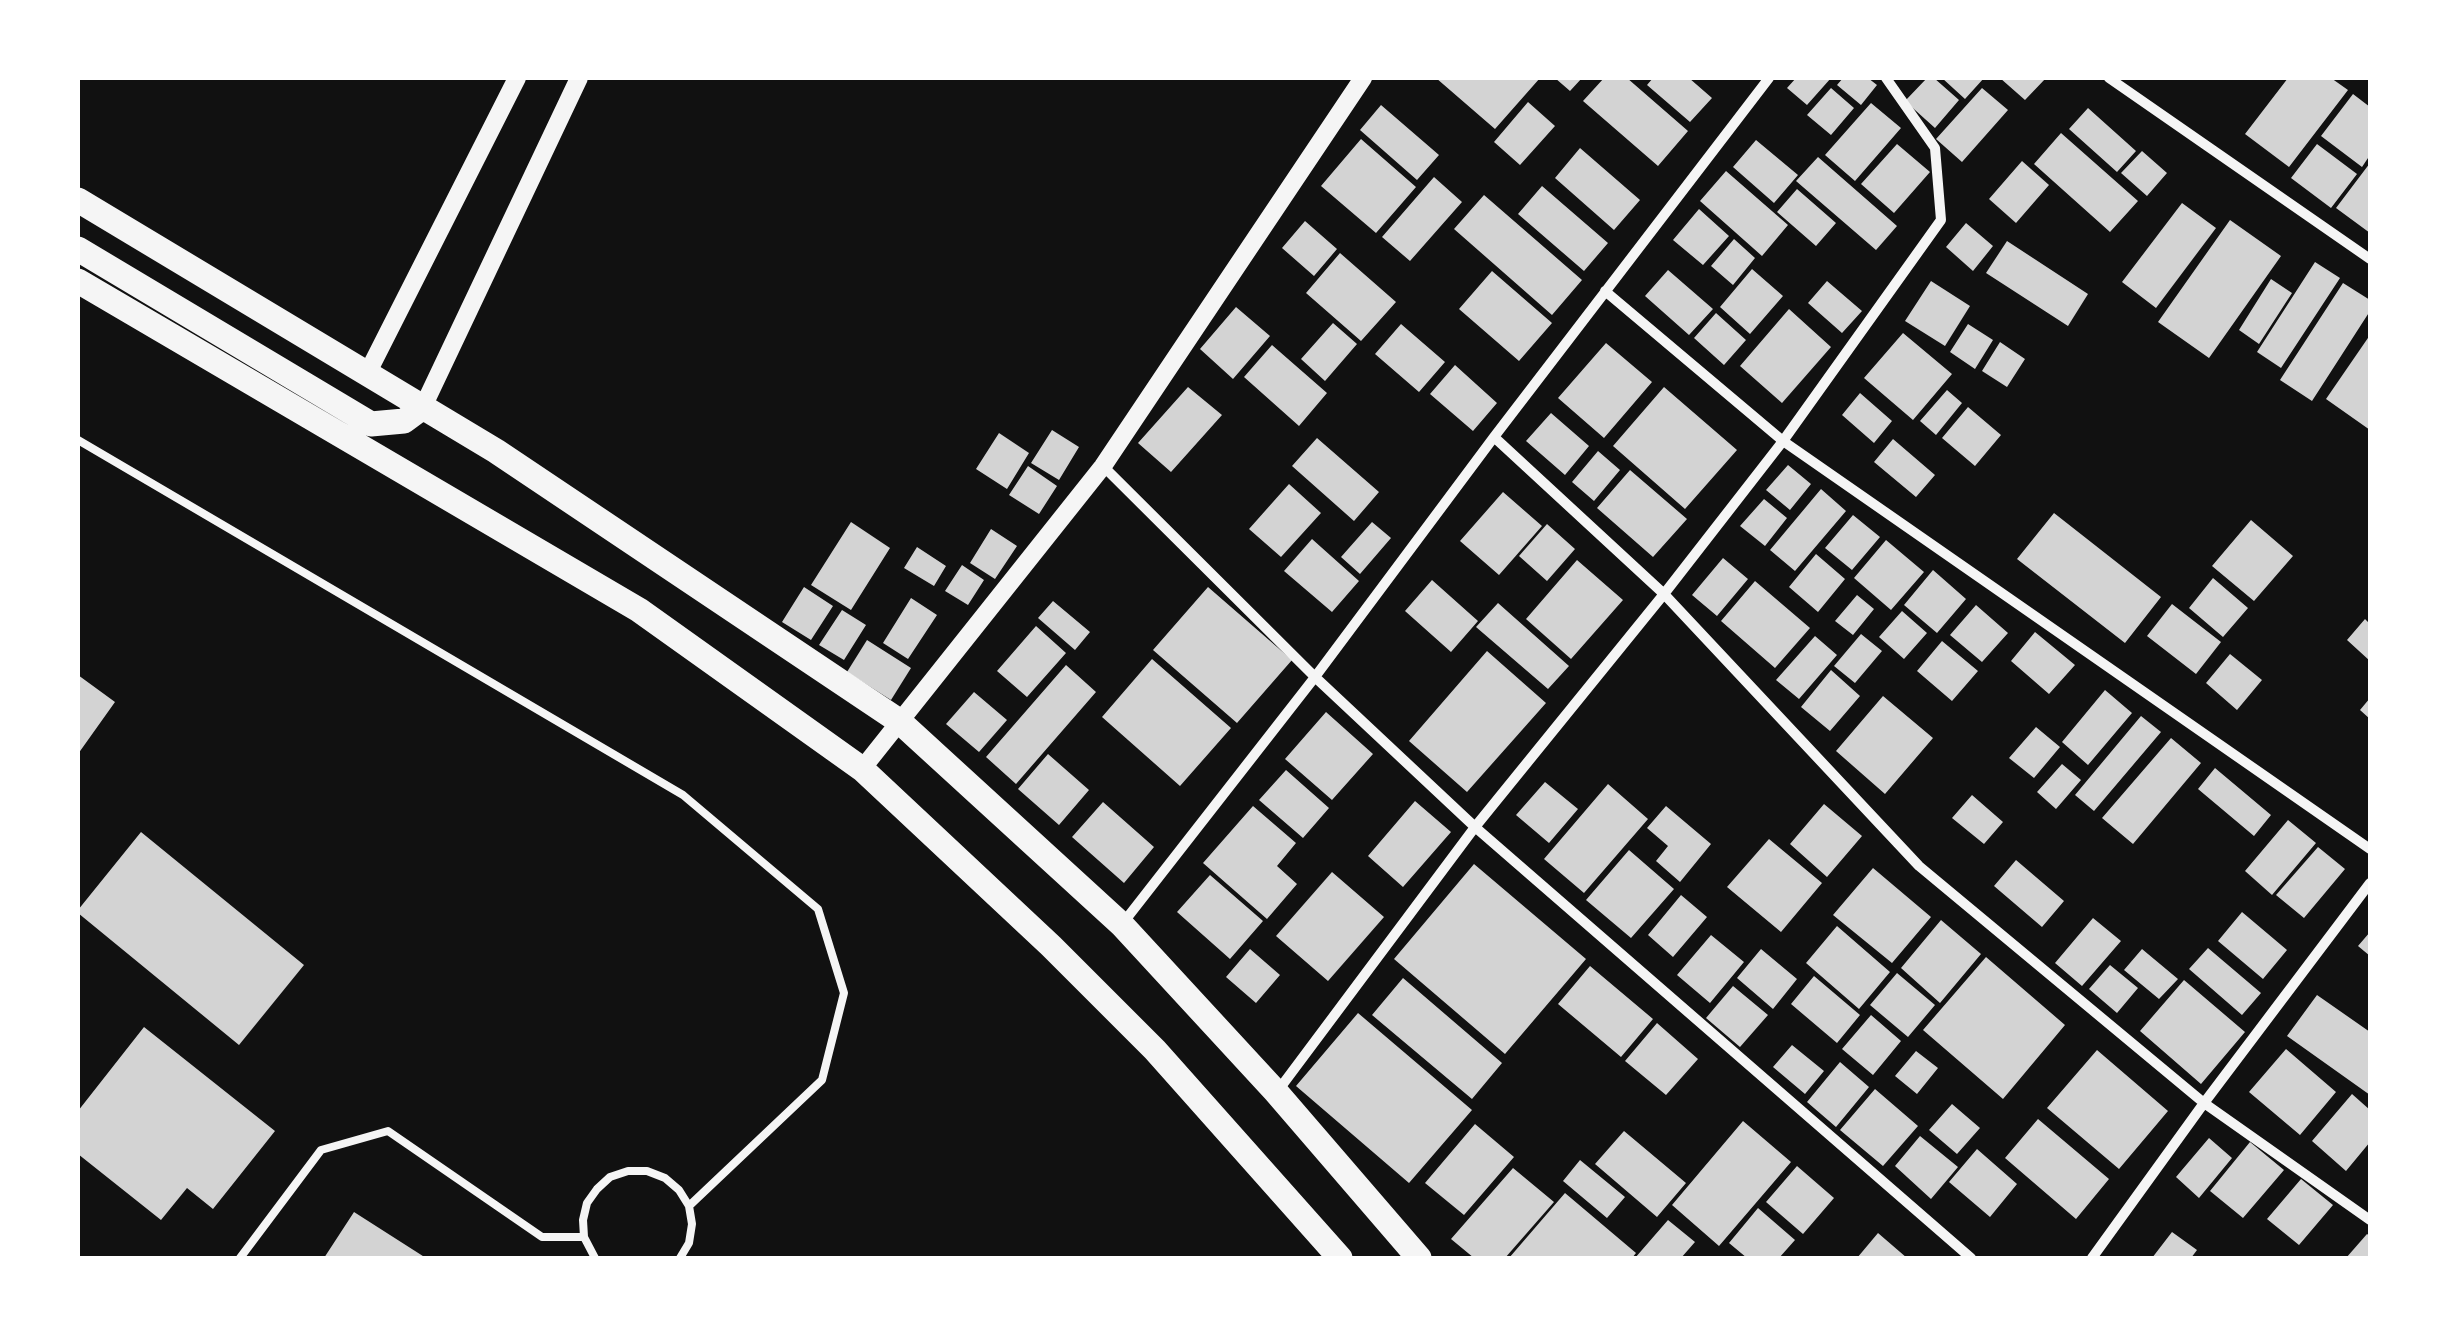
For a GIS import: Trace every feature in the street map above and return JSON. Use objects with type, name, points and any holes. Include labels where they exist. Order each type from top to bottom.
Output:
[{"type":"main road","points":[[78,200],[496,451],[898,721],[1122,924],[1276,1092],[1419,1258]]},
{"type":"main road","points":[[78,250],[371,424],[404,421],[423,407]]},
{"type":"main road","points":[[78,281],[639,610],[862,769],[1156,1050],[1340,1258]]},
{"type":"main road","points":[[367,374],[364,406],[371,424],[402,471]]},
{"type":"street","points":[[367,374],[517,78]]},
{"type":"street","points":[[423,407],[579,78]]},
{"type":"street","points":[[862,769],[1103,466],[1363,78]]},
{"type":"street","points":[[1122,924],[1315,677],[1769,78]]},
{"type":"street","points":[[1276,1092],[1475,827],[1783,441],[1942,220],[1935,148],[1886,78]]},
{"type":"street","points":[[2109,78],[2370,259]]},
{"type":"street","points":[[1605,291],[1783,441],[2370,848]]},
{"type":"street","points":[[1494,437],[1664,594],[1919,866],[2204,1102],[2370,1220]]},
{"type":"street","points":[[1103,466],[1315,677],[1475,827],[1971,1258]]},
{"type":"street","points":[[2092,1258],[2370,883]]},
{"type":"lane","points":[[78,440],[682,795],[818,910],[844,993],[822,1080],[689,1206]]},
{"type":"lane","points":[[240,1258],[321,1150],[388,1131],[542,1236],[584,1238]]},
{"type":"lane","points":[[595,1258],[584,1238],[587,1203],[610,1177],[628,1171],[647,1171],[665,1178],[689,1206],[689,1243],[680,1258]]},
{"type":"building","points":[[1436,78],[1540,78],[1495,129]]},
{"type":"building","points":[[1555,78],[1582,78],[1570,91]]},
{"type":"building","points":[[1604,78],[1627,78],[1688,131],[1658,166],[1583,101]]},
{"type":"building","points":[[1653,78],[1689,78],[1712,98],[1690,122],[1647,85]]},
{"type":"building","points":[[1796,78],[1831,78],[1807,105],[1787,88]]},
{"type":"building","points":[[1843,78],[1868,78],[1877,85],[1861,105],[1837,85]]},
{"type":"building","points":[[1927,78],[1934,78],[1959,100],[1935,128],[1905,101]]},
{"type":"building","points":[[1942,78],[1984,78],[1965,99]]},
{"type":"building","points":[[2000,78],[2046,78],[2025,100]]},
{"type":"building","points":[[2288,78],[2331,78],[2348,90],[2289,167],[2245,134]]},
{"type":"building","points":[[1831,88],[1854,108],[1831,135],[1807,115]]},
{"type":"building","points":[[1982,88],[2008,110],[1962,162],[1936,139]]},
{"type":"building","points":[[2353,94],[2370,107],[2370,155],[2362,167],[2321,136]]},
{"type":"building","points":[[1528,102],[1555,126],[1520,165],[1494,142]]},
{"type":"building","points":[[1871,103],[1901,128],[1855,181],[1825,155]]},
{"type":"building","points":[[1381,105],[1439,155],[1417,180],[1360,130]]},
{"type":"building","points":[[2088,108],[2136,151],[2117,172],[2069,129]]},
{"type":"building","points":[[2061,133],[2138,201],[2110,232],[2034,164]]},
{"type":"building","points":[[1361,139],[1416,187],[1376,233],[1321,186]]},
{"type":"building","points":[[1756,140],[1798,175],[1774,203],[1733,167]]},
{"type":"building","points":[[1897,144],[1930,172],[1894,213],[1861,184]]},
{"type":"building","points":[[2317,144],[2357,174],[2331,208],[2291,178]]},
{"type":"building","points":[[1580,148],[1640,200],[1614,230],[1555,178]]},
{"type":"building","points":[[2142,151],[2167,173],[2147,196],[2121,173]]},
{"type":"building","points":[[1818,157],[1897,226],[1876,250],[1796,181]]},
{"type":"building","points":[[2022,161],[2049,185],[2016,223],[1989,199]]},
{"type":"building","points":[[2370,163],[2370,233],[2336,208]]},
{"type":"building","points":[[1726,171],[1788,225],[1762,256],[1700,201]]},
{"type":"building","points":[[1434,177],[1462,202],[1410,261],[1382,237]]},
{"type":"building","points":[[1542,186],[1608,243],[1584,271],[1518,214]]},
{"type":"building","points":[[1797,189],[1836,223],[1816,246],[1777,212]]},
{"type":"building","points":[[1484,195],[1582,280],[1552,315],[1454,229]]},
{"type":"building","points":[[2182,203],[2216,228],[2156,308],[2122,282]]},
{"type":"building","points":[[1699,209],[1729,236],[1703,265],[1673,240]]},
{"type":"building","points":[[2230,220],[2281,256],[2209,358],[2158,322]]},
{"type":"building","points":[[1305,221],[1337,249],[1314,276],[1282,248]]},
{"type":"building","points":[[1966,223],[1993,246],[1973,271],[1946,247]]},
{"type":"building","points":[[1734,239],[1755,258],[1733,285],[1711,266]]},
{"type":"building","points":[[2007,241],[2088,294],[2068,326],[1986,273]]},
{"type":"building","points":[[1340,253],[1396,302],[1361,341],[1306,293]]},
{"type":"building","points":[[2315,262],[2340,278],[2281,368],[2257,352]]},
{"type":"building","points":[[1752,269],[1783,296],[1750,334],[1720,307]]},
{"type":"building","points":[[1668,270],[1713,309],[1689,335],[1645,296]]},
{"type":"building","points":[[1492,271],[1552,323],[1519,361],[1459,309]]},
{"type":"building","points":[[2271,279],[2292,293],[2259,344],[2239,330]]},
{"type":"building","points":[[1827,281],[1862,311],[1842,333],[1808,303]]},
{"type":"building","points":[[1931,281],[1970,306],[1945,346],[1905,321]]},
{"type":"building","points":[[2343,283],[2370,300],[2370,311],[2312,401],[2280,380]]},
{"type":"building","points":[[1236,307],[1270,336],[1233,379],[1200,349]]},
{"type":"building","points":[[1789,309],[1831,347],[1782,403],[1740,366]]},
{"type":"building","points":[[1716,313],[1746,340],[1724,365],[1694,338]]},
{"type":"building","points":[[1333,323],[1357,344],[1325,381],[1301,359]]},
{"type":"building","points":[[1401,324],[1445,362],[1419,392],[1375,354]]},
{"type":"building","points":[[1968,324],[1993,340],[1975,369],[1950,352]]},
{"type":"building","points":[[1903,333],[1952,374],[1913,420],[1864,378]]},
{"type":"building","points":[[2370,335],[2370,430],[2326,399]]},
{"type":"building","points":[[2000,342],[2025,359],[2007,387],[1982,371]]},
{"type":"building","points":[[1606,343],[1652,382],[1604,438],[1558,398]]},
{"type":"building","points":[[1272,345],[1327,393],[1299,426],[1244,377]]},
{"type":"building","points":[[1455,365],[1497,403],[1473,431],[1430,394]]},
{"type":"building","points":[[1188,387],[1222,415],[1171,472],[1138,443]]},
{"type":"building","points":[[1664,387],[1737,450],[1685,509],[1613,446]]},
{"type":"building","points":[[1947,390],[1962,403],[1936,435],[1920,421]]},
{"type":"building","points":[[1860,393],[1892,421],[1874,443],[1842,415]]},
{"type":"building","points":[[1968,407],[2001,435],[1975,466],[1942,438]]},
{"type":"building","points":[[1551,413],[1589,446],[1565,475],[1526,441]]},
{"type":"building","points":[[1052,430],[1079,447],[1059,480],[1031,463]]},
{"type":"building","points":[[999,433],[1029,453],[1007,489],[976,469]]},
{"type":"building","points":[[1317,438],[1379,492],[1354,521],[1292,466]]},
{"type":"building","points":[[1893,439],[1935,475],[1916,497],[1874,462]]},
{"type":"building","points":[[1598,451],[1620,470],[1594,501],[1572,482]]},
{"type":"building","points":[[1788,465],[1811,484],[1790,510],[1766,490]]},
{"type":"building","points":[[1028,466],[1057,486],[1039,514],[1009,495]]},
{"type":"building","points":[[1630,470],[1687,519],[1653,557],[1597,508]]},
{"type":"building","points":[[1289,484],[1321,513],[1281,557],[1249,529]]},
{"type":"building","points":[[1821,489],[1846,511],[1795,571],[1770,550]]},
{"type":"building","points":[[1503,492],[1542,526],[1499,575],[1460,541]]},
{"type":"building","points":[[1764,499],[1787,518],[1765,546],[1740,526]]},
{"type":"building","points":[[2054,513],[2161,597],[2125,643],[2017,559]]},
{"type":"building","points":[[1853,515],[1880,537],[1852,570],[1825,548]]},
{"type":"building","points":[[2251,520],[2293,556],[2254,601],[2212,566]]},
{"type":"building","points":[[851,522],[890,548],[851,610],[811,585]]},
{"type":"building","points":[[1372,522],[1391,538],[1360,574],[1341,557]]},
{"type":"building","points":[[1547,524],[1575,549],[1547,581],[1519,556]]},
{"type":"building","points":[[991,529],[1017,546],[995,579],[970,563]]},
{"type":"building","points":[[1312,539],[1359,581],[1332,612],[1284,571]]},
{"type":"building","points":[[1886,540],[1924,572],[1891,610],[1854,578]]},
{"type":"building","points":[[917,547],[946,566],[934,586],[904,568]]},
{"type":"building","points":[[1816,554],[1845,579],[1818,612],[1789,587]]},
{"type":"building","points":[[1723,558],[1748,579],[1717,616],[1692,595]]},
{"type":"building","points":[[1577,560],[1623,600],[1571,659],[1526,619]]},
{"type":"building","points":[[962,565],[984,580],[968,605],[945,591]]},
{"type":"building","points":[[1933,570],[1966,599],[1937,633],[1904,605]]},
{"type":"building","points":[[2213,578],[2248,608],[2223,637],[2189,608]]},
{"type":"building","points":[[1432,580],[1478,621],[1451,652],[1405,611]]},
{"type":"building","points":[[1755,581],[1810,628],[1775,668],[1721,621]]},
{"type":"building","points":[[804,587],[833,606],[811,640],[782,622]]},
{"type":"building","points":[[1208,587],[1292,660],[1237,723],[1153,650]]},
{"type":"building","points":[[1857,595],[1874,609],[1853,635],[1835,621]]},
{"type":"building","points":[[911,598],[937,615],[908,659],[883,643]]},
{"type":"building","points":[[1053,601],[1090,632],[1075,650],[1038,618]]},
{"type":"building","points":[[1498,603],[1569,666],[1548,689],[1476,627]]},
{"type":"building","points":[[2172,604],[2221,642],[2196,674],[2147,636]]},
{"type":"building","points":[[1976,605],[2008,633],[1982,662],[1950,635]]},
{"type":"building","points":[[842,610],[866,625],[844,660],[819,645]]},
{"type":"building","points":[[1902,611],[1927,633],[1904,659],[1879,637]]},
{"type":"building","points":[[2365,619],[2370,624],[2370,661],[2347,640]]},
{"type":"building","points":[[1036,626],[1066,653],[1027,697],[997,671]]},
{"type":"building","points":[[2035,632],[2075,665],[2049,694],[2011,661]]},
{"type":"building","points":[[1861,634],[1882,651],[1855,683],[1834,666]]},
{"type":"building","points":[[1815,636],[1837,655],[1799,699],[1776,680]]},
{"type":"building","points":[[867,640],[911,668],[891,700],[847,672]]},
{"type":"building","points":[[1942,641],[1978,671],[1952,701],[1917,671]]},
{"type":"building","points":[[1487,651],[1546,703],[1467,792],[1409,741]]},
{"type":"building","points":[[2230,654],[2262,680],[2237,710],[2206,683]]},
{"type":"building","points":[[1152,659],[1231,728],[1180,786],[1102,717]]},
{"type":"building","points":[[1066,665],[1096,692],[1016,784],[986,757]]},
{"type":"building","points":[[1831,670],[1860,696],[1830,731],[1801,707]]},
{"type":"building","points":[[78,675],[115,702],[78,754]]},
{"type":"building","points":[[2105,690],[2132,713],[2088,765],[2062,742]]},
{"type":"building","points":[[974,692],[1007,720],[979,752],[946,724]]},
{"type":"building","points":[[1883,696],[1933,738],[1885,794],[1836,751]]},
{"type":"building","points":[[2370,698],[2370,719],[2360,710]]},
{"type":"building","points":[[1326,712],[1373,754],[1332,800],[1285,759]]},
{"type":"building","points":[[2141,716],[2161,732],[2094,811],[2075,795]]},
{"type":"building","points":[[2036,727],[2060,747],[2034,778],[2009,758]]},
{"type":"building","points":[[2171,738],[2201,763],[2133,844],[2102,818]]},
{"type":"building","points":[[1048,754],[1089,790],[1059,825],[1018,789]]},
{"type":"building","points":[[2062,764],[2081,780],[2056,809],[2037,792]]},
{"type":"building","points":[[2215,768],[2271,815],[2254,836],[2198,789]]},
{"type":"building","points":[[1286,770],[1329,808],[1303,838],[1259,800]]},
{"type":"building","points":[[1545,782],[1578,809],[1549,843],[1516,815]]},
{"type":"building","points":[[1608,784],[1648,819],[1584,893],[1544,859]]},
{"type":"building","points":[[1972,795],[2003,822],[1984,844],[1952,818]]},
{"type":"building","points":[[1415,801],[1451,832],[1403,887],[1368,856]]},
{"type":"building","points":[[1103,802],[1154,847],[1124,883],[1072,837]]},
{"type":"building","points":[[1824,804],[1862,836],[1827,877],[1790,844]]},
{"type":"building","points":[[1253,806],[1296,843],[1277,866],[1297,884],[1267,919],[1203,863]]},
{"type":"building","points":[[1666,806],[1711,844],[1680,882],[1656,861],[1668,846],[1647,828]]},
{"type":"building","points":[[2288,820],[2316,843],[2272,895],[2245,871]]},
{"type":"building","points":[[141,832],[304,965],[239,1045],[78,913]]},
{"type":"building","points":[[1769,839],[1822,883],[1781,932],[1727,887]]},
{"type":"building","points":[[2318,847],[2345,869],[2304,918],[2276,895]]},
{"type":"building","points":[[1629,850],[1674,889],[1631,938],[1586,900]]},
{"type":"building","points":[[2016,860],[2064,901],[2042,927],[1994,886]]},
{"type":"building","points":[[1474,864],[1586,959],[1505,1054],[1394,959]]},
{"type":"building","points":[[1873,868],[1931,917],[1892,963],[1833,915]]},
{"type":"building","points":[[1332,872],[1384,917],[1328,981],[1276,936]]},
{"type":"building","points":[[1210,875],[1263,921],[1230,959],[1177,912]]},
{"type":"building","points":[[1681,895],[1707,917],[1673,957],[1648,935]]},
{"type":"building","points":[[2242,912],[2287,950],[2263,979],[2218,941]]},
{"type":"building","points":[[2093,918],[2121,941],[2082,986],[2055,963]]},
{"type":"building","points":[[1941,920],[1981,954],[1940,1003],[1901,968]]},
{"type":"building","points":[[1837,926],[1890,972],[1859,1009],[1806,963]]},
{"type":"building","points":[[2370,932],[2370,956],[2358,946]]},
{"type":"building","points":[[1711,935],[1744,962],[1710,1003],[1677,975]]},
{"type":"building","points":[[2208,948],[2261,993],[2242,1015],[2189,969]]},
{"type":"building","points":[[1250,949],[1280,975],[1256,1003],[1226,977]]},
{"type":"building","points":[[1761,949],[1797,979],[1773,1009],[1737,978]]},
{"type":"building","points":[[2142,949],[2178,979],[2159,999],[2124,970]]},
{"type":"building","points":[[1986,957],[2065,1025],[2003,1099],[1923,1030]]},
{"type":"building","points":[[2110,965],[2138,988],[2117,1013],[2089,989]]},
{"type":"building","points":[[1590,966],[1653,1019],[1621,1057],[1558,1004]]},
{"type":"building","points":[[1897,973],[1935,1005],[1908,1037],[1870,1005]]},
{"type":"building","points":[[1814,976],[1860,1015],[1837,1043],[1791,1004]]},
{"type":"building","points":[[1403,978],[1502,1063],[1472,1099],[1372,1015]]},
{"type":"building","points":[[2184,980],[2245,1032],[2201,1084],[2140,1031]]},
{"type":"building","points":[[1733,986],[1768,1015],[1740,1047],[1706,1018]]},
{"type":"building","points":[[2317,995],[2370,1032],[2370,1095],[2287,1036]]},
{"type":"building","points":[[1358,1013],[1472,1110],[1409,1183],[1296,1086]]},
{"type":"building","points":[[1871,1015],[1901,1041],[1873,1075],[1842,1049]]},
{"type":"building","points":[[1657,1023],[1698,1059],[1666,1095],[1625,1061]]},
{"type":"building","points":[[144,1027],[275,1131],[213,1209],[187,1188],[161,1220],[78,1154],[78,1111]]},
{"type":"building","points":[[1792,1045],[1824,1071],[1805,1094],[1773,1067]]},
{"type":"building","points":[[2286,1049],[2336,1092],[2300,1135],[2249,1092]]},
{"type":"building","points":[[2097,1050],[2168,1111],[2119,1169],[2047,1108]]},
{"type":"building","points":[[1916,1051],[1938,1068],[1917,1094],[1895,1076]]},
{"type":"building","points":[[1840,1062],[1869,1087],[1836,1127],[1807,1102]]},
{"type":"building","points":[[1875,1089],[1918,1126],[1883,1166],[1840,1130]]},
{"type":"building","points":[[2352,1094],[2370,1110],[2370,1142],[2346,1171],[2312,1141]]},
{"type":"building","points":[[1952,1104],[1980,1128],[1957,1154],[1929,1130]]},
{"type":"building","points":[[2038,1119],[2109,1179],[2076,1219],[2005,1158]]},
{"type":"building","points":[[1743,1121],[1791,1162],[1719,1246],[1672,1205]]},
{"type":"building","points":[[1475,1124],[1514,1157],[1464,1215],[1425,1183]]},
{"type":"building","points":[[1624,1131],[1686,1183],[1657,1217],[1595,1164]]},
{"type":"building","points":[[1920,1136],[1958,1167],[1931,1199],[1895,1166]]},
{"type":"building","points":[[2209,1138],[2232,1158],[2199,1198],[2176,1177]]},
{"type":"building","points":[[2250,1142],[2284,1170],[2243,1218],[2210,1191]]},
{"type":"building","points":[[1977,1149],[2017,1184],[1990,1217],[1949,1182]]},
{"type":"building","points":[[1580,1160],[1625,1197],[1607,1218],[1563,1181]]},
{"type":"building","points":[[1797,1166],[1834,1198],[1803,1234],[1766,1202]]},
{"type":"building","points":[[1513,1168],[1554,1202],[1505,1258],[1474,1258],[1451,1239]]},
{"type":"building","points":[[2301,1179],[2333,1205],[2299,1245],[2267,1219]]},
{"type":"building","points":[[1565,1193],[1636,1253],[1632,1258],[1509,1258]]},
{"type":"building","points":[[1758,1208],[1795,1240],[1779,1258],[1747,1258],[1729,1243]]},
{"type":"building","points":[[354,1212],[426,1258],[324,1258]]},
{"type":"building","points":[[1668,1220],[1695,1242],[1681,1258],[1635,1258]]},
{"type":"building","points":[[2172,1232],[2197,1250],[2191,1258],[2152,1258]]},
{"type":"building","points":[[1878,1233],[1907,1258],[1857,1258]]},
{"type":"building","points":[[2367,1234],[2370,1258],[2346,1258]]}]
